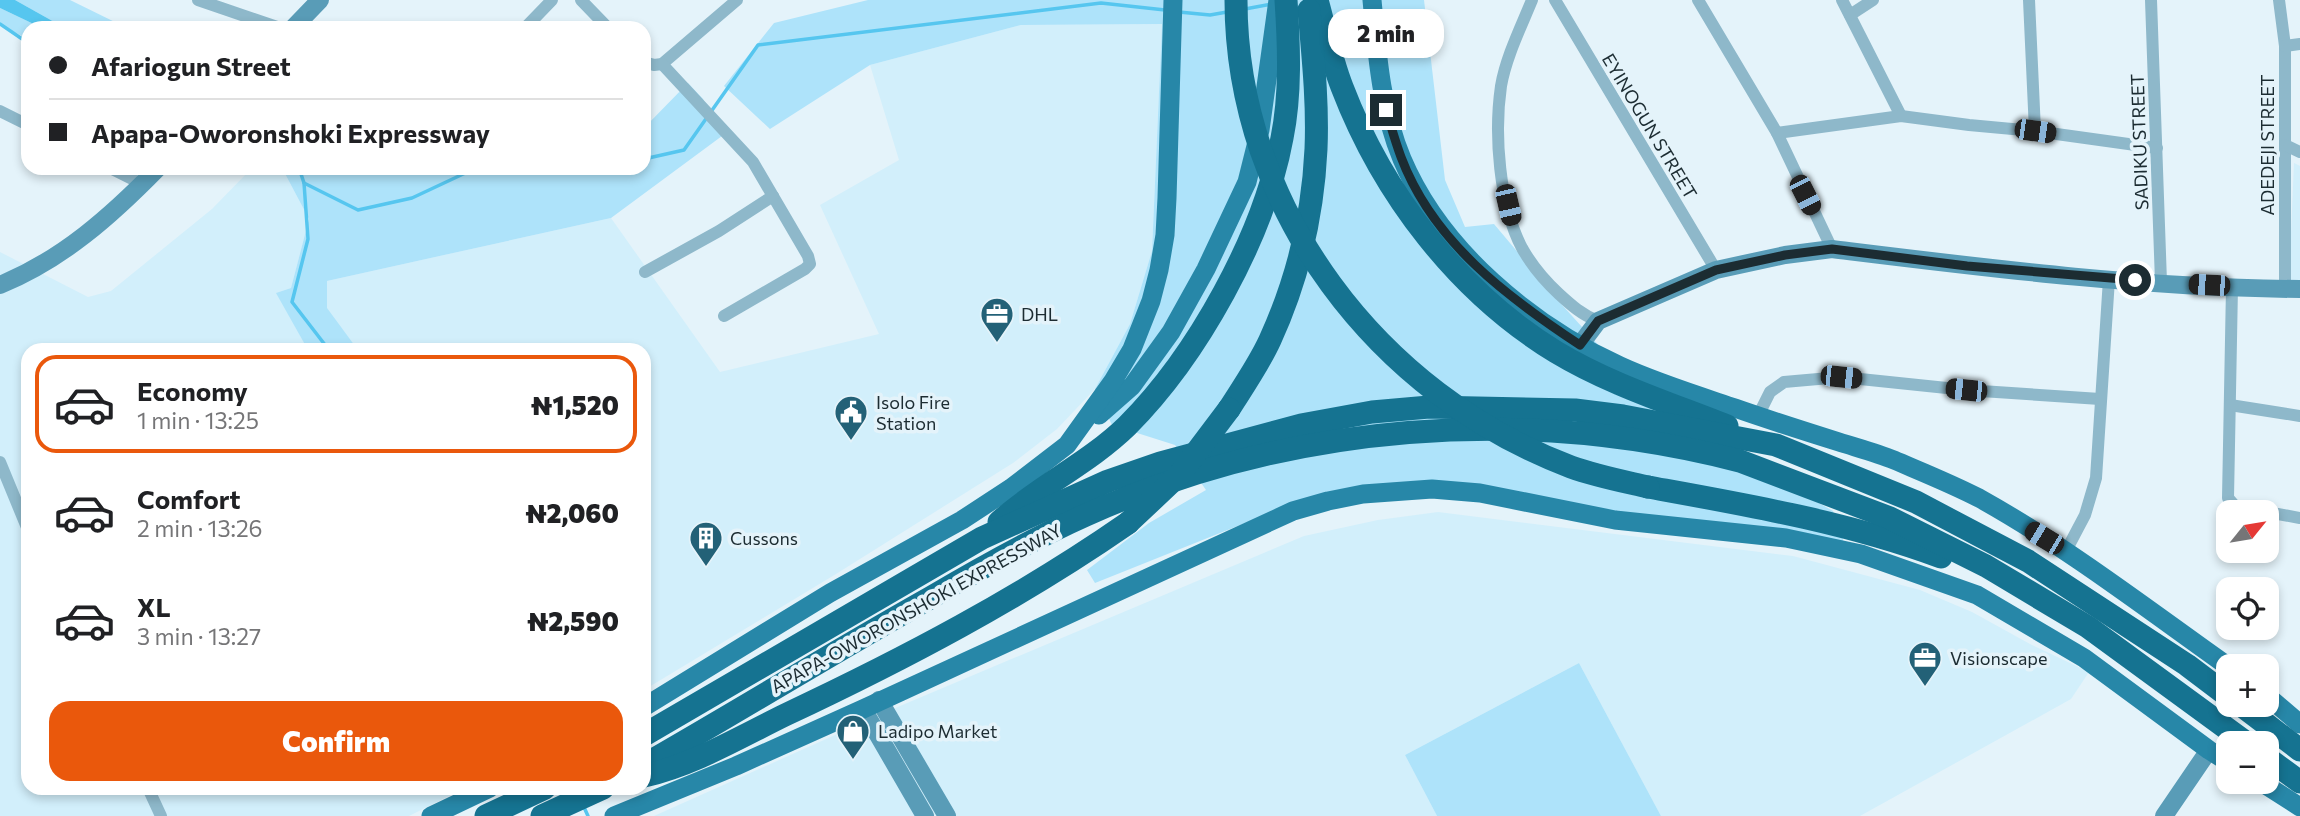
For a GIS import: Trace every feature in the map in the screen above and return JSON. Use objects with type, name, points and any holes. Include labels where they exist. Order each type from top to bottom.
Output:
[{"type":"highway","points":[[1236,0],[1236,27],[1246,96],[1270,175],[1290,218],[1311,255],[1358,319],[1384,349],[1414,376],[1490,428],[1572,467],[1648,487],[1835,525],[1911,546],[1981,573],[2088,627]]},
{"type":"highway","points":[[651,771],[723,745],[979,617],[1090,550],[1128,523],[1180,474],[1230,409],[1269,342],[1287,298],[1310,208],[1316,148],[1314,70],[1298,8]]},
{"type":"highway","points":[[1298,8],[1341,86],[1394,193],[1442,256],[1492,304],[1556,352],[1657,400],[1776,445]]},
{"type":"highway","points":[[982,538],[1019,503],[1092,454],[1126,427],[1195,342],[1236,270],[1274,176],[1283,136],[1298,8]]},
{"type":"highway","name":"APAPA-OWORONSHOKI EXPRESSWAY","points":[[651,732],[982,538],[1108,481],[1160,463],[1301,425],[1372,412],[1429,407],[1576,410],[1623,416],[1776,445],[1916,502],[2028,561],[2216,686]]},
{"type":"highway","name":"APAPA-OWORONSHOKI EXPRESSWAY","points":[[651,769],[817,662],[1002,556],[1088,514],[1204,470],[1291,447],[1361,436],[1450,430],[1567,431],[1662,444],[1740,461],[1890,518],[1986,566],[2088,627],[2230,731]]},
{"type":"highway","points":[[2257,717],[2300,750]]},
{"type":"highway","points":[[2279,767],[2300,782]]},
{"type":"highway","points":[[486,816],[530,795]]},
{"type":"highway","points":[[549,813],[588,795]]},
{"type":"main road","points":[[1067,445],[1113,381],[1132,349],[1151,301],[1159,270],[1167,198],[1172,0]]},
{"type":"main road","points":[[1372,0],[1386,110],[1402,159],[1427,207],[1457,247],[1490,281],[1580,345],[1620,366],[1758,416],[1891,459],[1977,497],[2066,551],[2216,658]]},
{"type":"main road","points":[[651,703],[830,593],[962,520],[1011,488],[1067,445],[1132,386],[1171,332],[1206,269],[1247,182],[1260,130],[1298,8]]},
{"type":"main road","points":[[620,814],[871,705],[1293,511],[1363,494],[1432,489],[1480,493],[1615,520],[1786,538],[1861,554],[1977,595],[2084,658],[2216,754]]},
{"type":"main road","points":[[2279,706],[2300,723]]},
{"type":"main road","points":[[2279,793],[2300,807]]},
{"type":"main road","points":[[431,816],[475,795]]},
{"type":"street","points":[[198,0],[260,21]]},
{"type":"street","points":[[300,21],[320,0]]},
{"type":"street","points":[[532,21],[552,0]]},
{"type":"street","points":[[581,0],[601,21]]},
{"type":"street","points":[[651,64],[662,64],[737,0]]},
{"type":"street","points":[[1532,0],[1502,82],[1497,124],[1503,182],[1513,228],[1523,250],[1550,285],[1575,309],[1598,321]]},
{"type":"street","name":"EYINOGUN STREET","points":[[1555,0],[1716,270]]},
{"type":"street","points":[[1698,0],[1777,133],[1832,249]]},
{"type":"street","points":[[1842,0],[1901,116]]},
{"type":"street","points":[[1850,15],[1873,0]]},
{"type":"street","points":[[2029,0],[2035,131]]},
{"type":"street","name":"SADIKU STREET","points":[[2151,0],[2161,282]]},
{"type":"street","name":"ADEDEJI STREET","points":[[2279,0],[2285,46],[2285,145],[2292,289]]},
{"type":"street","points":[[2285,46],[2300,44]]},
{"type":"street","points":[[662,64],[753,162],[808,256],[810,264],[724,316]]},
{"type":"street","points":[[0,111],[21,122]]},
{"type":"street","points":[[1777,133],[1901,116],[2157,148]]},
{"type":"street","points":[[2285,145],[2300,152]]},
{"type":"street","points":[[124,175],[142,184]]},
{"type":"street","points":[[3,281],[60,254],[102,223],[151,175]]},
{"type":"street","points":[[645,272],[719,231],[774,196]]},
{"type":"street","points":[[1580,345],[1598,321],[1716,270],[1785,255],[1832,249],[1967,266],[2109,279],[2292,289]]},
{"type":"street","points":[[2066,551],[2085,515],[2096,478],[2109,279]]},
{"type":"street","points":[[2232,287],[2228,498],[2232,504],[2300,518]]},
{"type":"street","points":[[1758,416],[1770,392],[1784,382],[1830,377],[2100,399]]},
{"type":"street","points":[[2230,405],[2300,416]]},
{"type":"street","points":[[0,462],[21,513]]},
{"type":"street","points":[[871,705],[925,816]]},
{"type":"street","points":[[871,705],[915,758],[947,816]]},
{"type":"street","points":[[2164,816],[2209,750]]},
{"type":"street","points":[[151,795],[161,816]]},
{"type":"shaded area","points":[[15,0],[70,0],[113,21],[52,21]]},
{"type":"shaded area","points":[[868,0],[1424,0],[1445,180],[1465,227],[1494,224],[1563,306],[1660,413],[1833,511],[1847,551],[1523,496],[1303,500],[1095,583],[1087,570],[1149,523],[1206,490],[1175,445],[1112,425],[1095,389],[1130,324],[1152,251],[1162,24],[1021,25],[870,65],[770,129],[724,86],[774,23]]},
{"type":"shaded area","points":[[0,8],[27,21],[21,21],[21,36],[0,25]]},
{"type":"shaded area","points":[[1162,24],[1152,251],[1130,324],[1095,389],[1057,429],[1013,463],[651,686],[651,343],[353,343],[326,308],[327,281],[611,218],[720,372],[879,334],[820,205],[899,160],[870,65],[1021,25]]},
{"type":"shaded area","points":[[688,83],[703,99],[722,136],[611,218],[327,281],[327,308],[353,343],[304,343],[276,293],[291,288],[309,219],[286,175],[651,175],[651,121]]},
{"type":"shaded area","points":[[2294,163],[2300,166],[2300,285],[2289,279]]},
{"type":"shaded area","points":[[245,175],[286,175],[309,219],[291,288],[277,293],[304,343],[21,343],[21,795],[451,795],[409,816],[0,816],[0,252],[88,297],[111,291],[212,209]]},
{"type":"shaded area","points":[[1438,512],[1793,556],[1920,590],[1972,612],[2089,672],[2071,699],[1860,816],[1661,816],[1579,663],[1405,755],[1437,816],[654,816],[900,706],[1304,536],[1378,520]]},
{"type":"shaded area","points":[[1579,663],[1661,816],[1437,816],[1405,755]]},
{"type":"water","points":[[0,0],[15,0],[52,21],[27,21],[0,8]]},
{"type":"waterway","points":[[651,157],[684,150],[758,45],[1101,3],[1165,10]]},
{"type":"waterway","points":[[1245,9],[1272,4]]},
{"type":"waterway","points":[[1179,12],[1210,15],[1227,12]]},
{"type":"waterway","points":[[0,24],[21,38]]},
{"type":"waterway","points":[[301,175],[308,239],[292,302],[324,343]]},
{"type":"waterway","points":[[304,183],[358,210],[412,198],[461,175]]},
{"type":"waterway","points":[[583,805],[588,816]]},
{"type":"place","name":"DHL","points":[[997,344]]},
{"type":"place","name":"Isolo Fire Station","points":[[851,442]]},
{"type":"place","name":"Cussons","points":[[706,568]]},
{"type":"place","name":"Visionscape","points":[[1925,688]]},
{"type":"place","name":"Ladipo Market","points":[[853,761]]},
{"type":"route","points":[[1386,110],[1402,159],[1427,207],[1457,247],[1490,281],[1580,345],[1598,321],[1716,270],[1811,251],[1832,249],[1967,266],[2135,280]]}]
